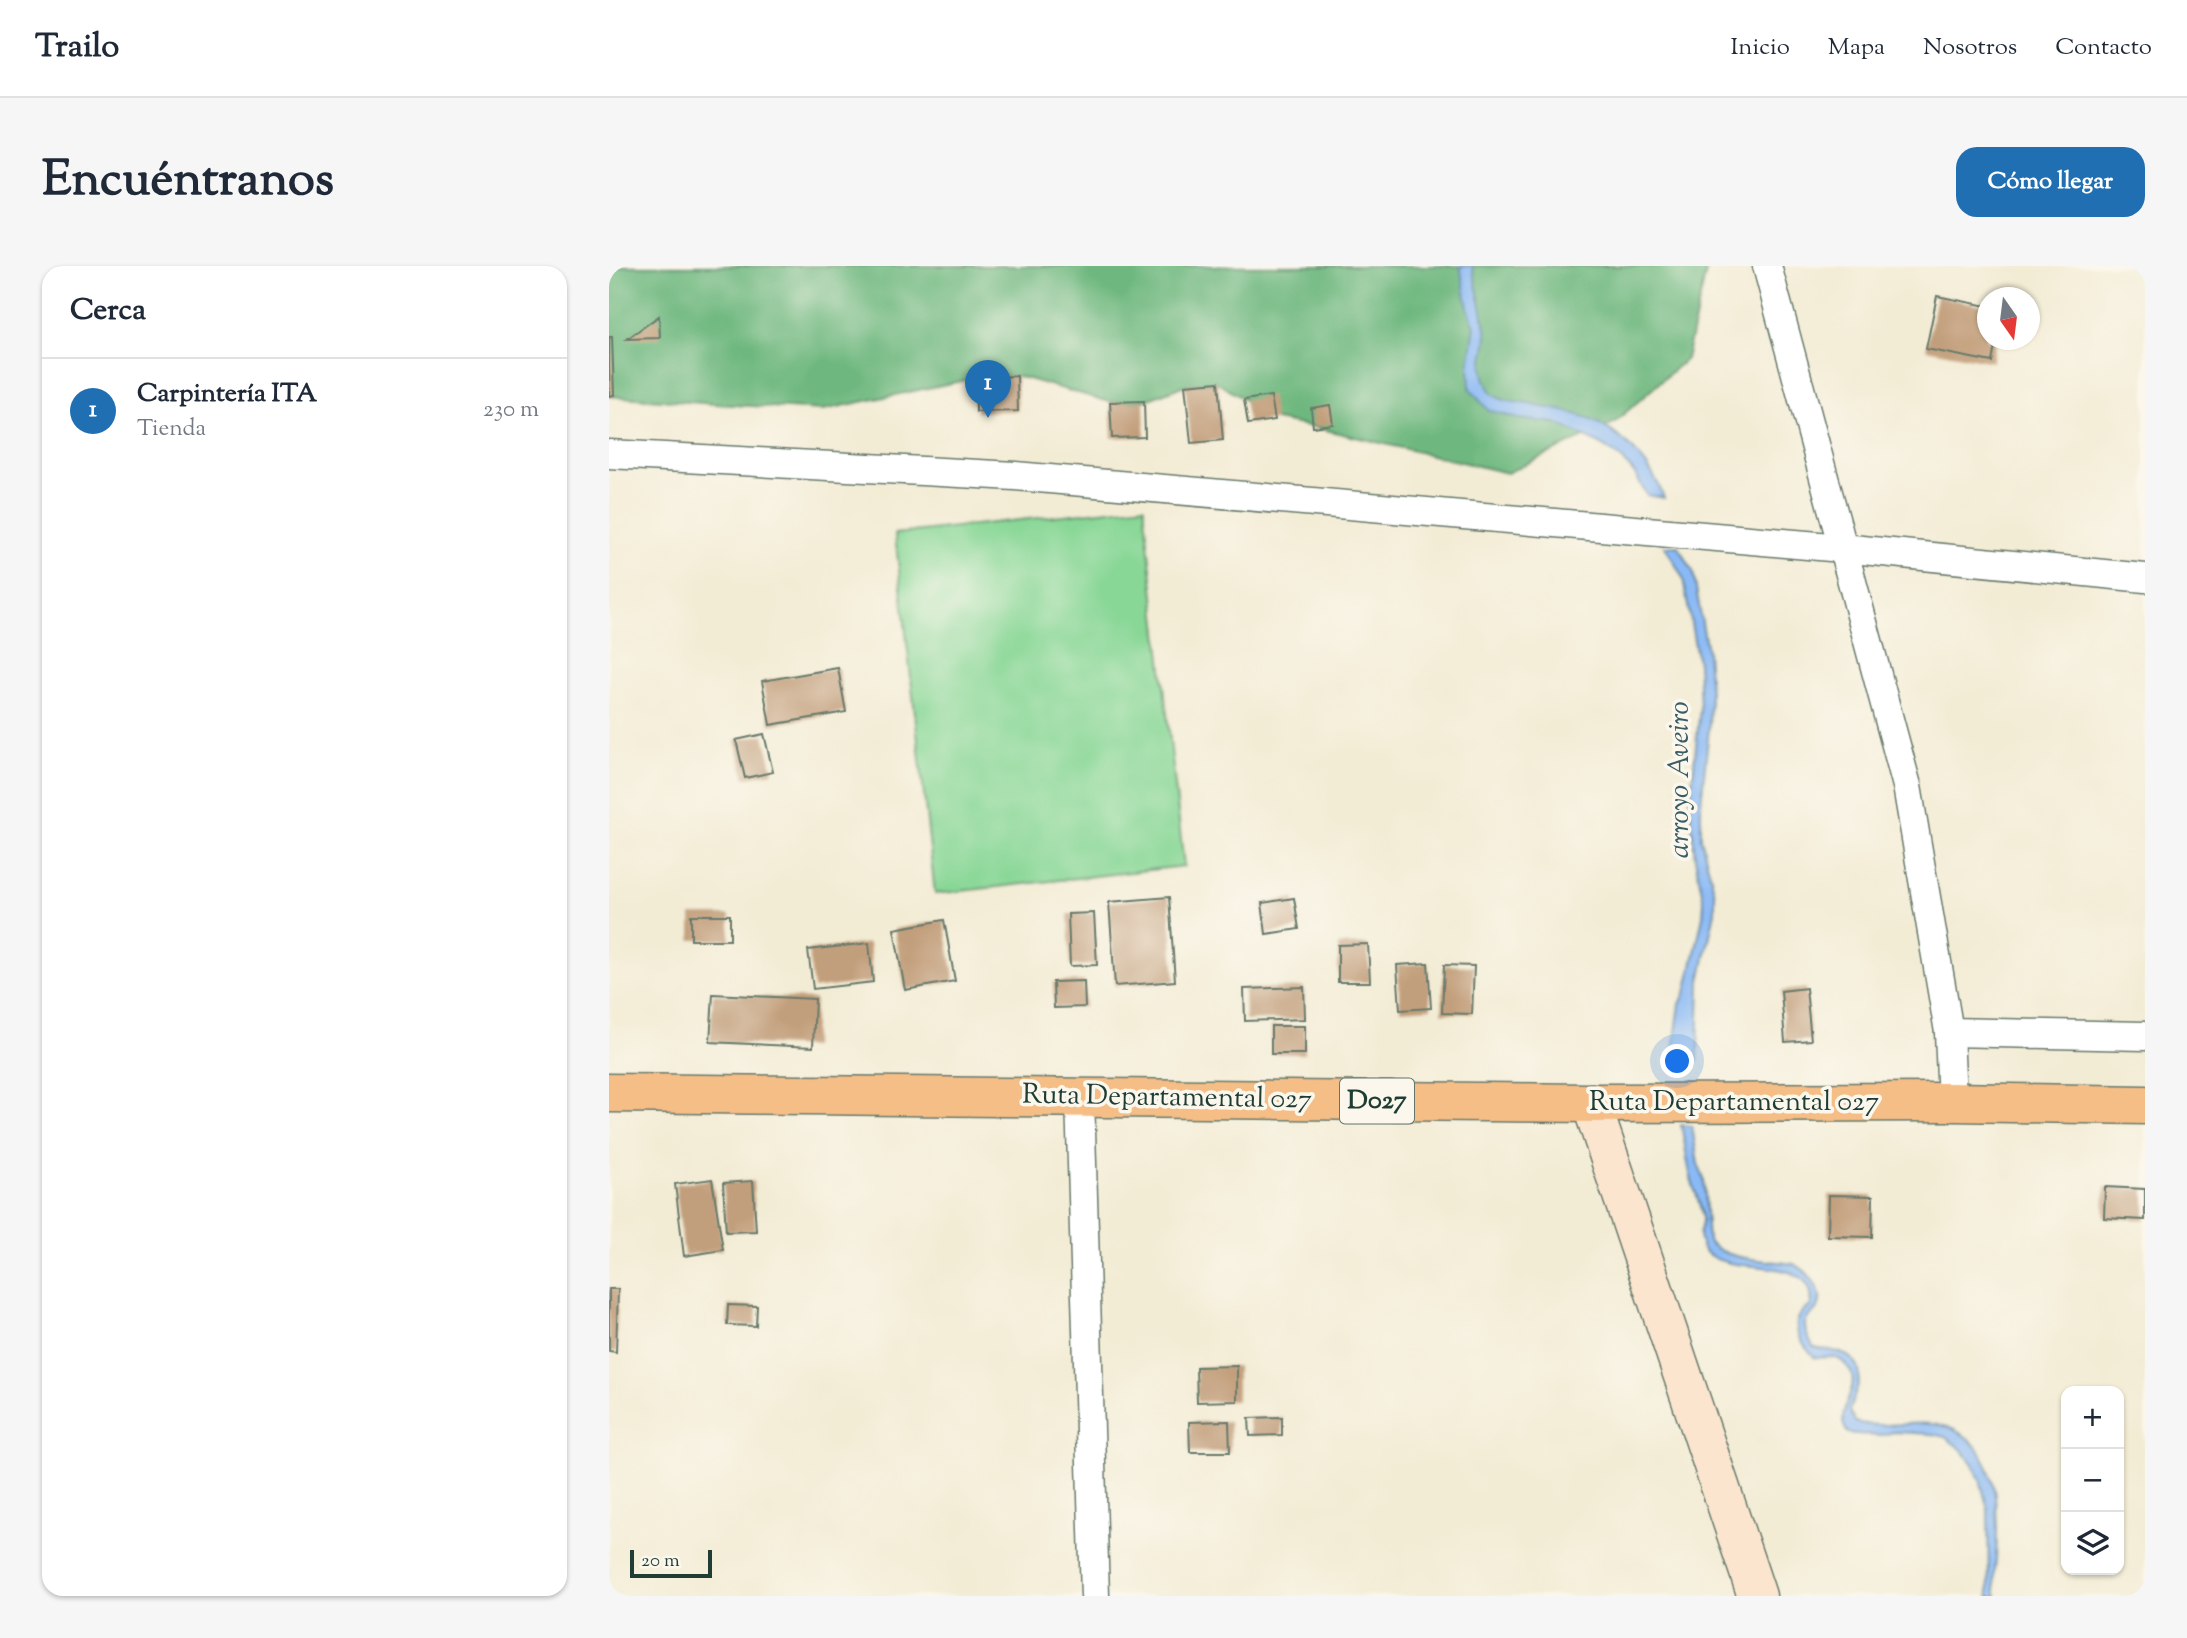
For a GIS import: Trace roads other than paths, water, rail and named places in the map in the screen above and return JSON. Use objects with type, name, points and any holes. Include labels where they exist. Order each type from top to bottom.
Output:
[{"type":"main road","name":"Ruta Departamental 027","points":[[609,1093],[1591,1104],[1952,1102],[2145,1105]]},
{"type":"street","points":[[1767,266],[1907,786],[1949,1032],[1952,1102]]},
{"type":"street","points":[[609,454],[1015,476],[1842,548],[2145,578]]},
{"type":"street","points":[[1949,1032],[2145,1036]]},
{"type":"street","points":[[1080,1097],[1095,1596]]},
{"type":"street","points":[[1591,1104],[1757,1596]]},
{"type":"water","points":[[1460,266],[1472,266],[1487,333],[1483,371],[1492,394],[1507,401],[1587,418],[1612,431],[1643,461],[1664,498],[1647,495],[1635,474],[1622,459],[1600,444],[1556,423],[1519,419],[1488,410],[1470,389],[1469,366],[1475,326],[1468,308]]},
{"type":"water","points":[[1665,546],[1678,546],[1693,571],[1707,651],[1710,694],[1701,804],[1701,838],[1715,894],[1715,912],[1700,981],[1698,1061],[1672,1061],[1680,1004],[1687,989],[1704,902],[1695,858],[1690,803],[1700,708],[1698,663],[1683,578]]},
{"type":"water","points":[[1681,1125],[1692,1126],[1698,1164],[1704,1179],[1708,1241],[1716,1248],[1736,1256],[1794,1264],[1805,1271],[1815,1283],[1820,1303],[1806,1321],[1806,1331],[1813,1347],[1841,1353],[1856,1364],[1859,1371],[1858,1386],[1849,1411],[1855,1422],[1947,1427],[1964,1436],[1977,1448],[1987,1464],[1996,1502],[1997,1596],[1989,1596],[1988,1510],[1973,1464],[1961,1449],[1945,1437],[1894,1432],[1877,1436],[1848,1433],[1843,1417],[1852,1384],[1849,1369],[1838,1359],[1815,1358],[1797,1331],[1799,1318],[1811,1306],[1810,1289],[1802,1279],[1789,1272],[1720,1260],[1708,1254],[1702,1247],[1699,1235],[1702,1216],[1691,1178]]},
{"type":"place","name":"Carpintería ITA","points":[[988,418]]},
{"type":"water label","name":"arroyo Aveiro","points":[[1680,780]]}]
